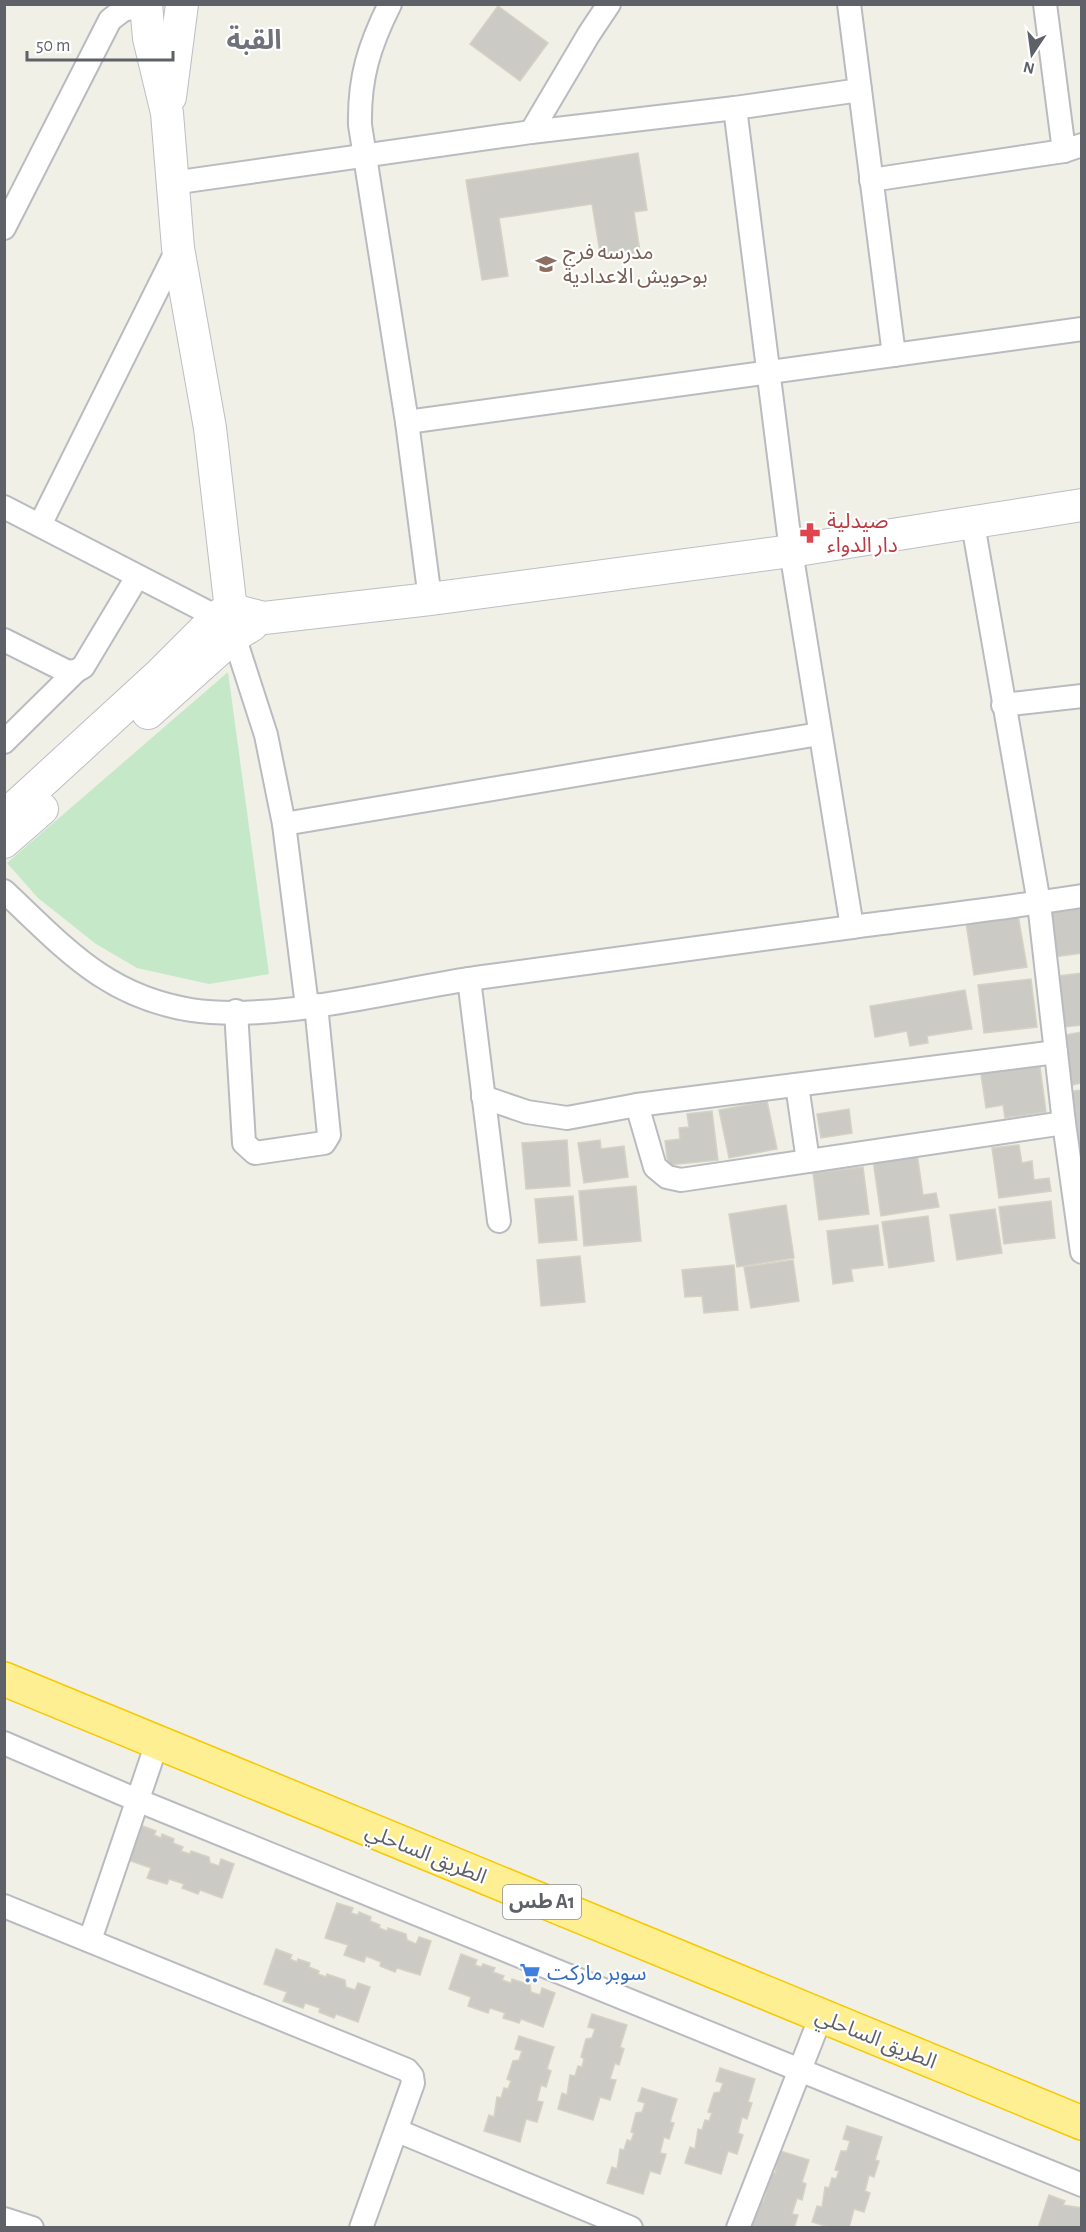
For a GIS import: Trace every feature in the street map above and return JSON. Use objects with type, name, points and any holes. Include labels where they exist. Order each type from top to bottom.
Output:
[{"type":"highway","name":"الطريق الساحلي","points":[[4,1680],[1082,2123]]},
{"type":"main road","points":[[167,113],[182,4]]},
{"type":"main road","points":[[146,5],[149,39],[167,113],[178,248],[210,428],[227,620]]},
{"type":"main road","points":[[4,817],[160,674],[227,620],[264,618],[430,599],[791,551],[1082,505]]},
{"type":"main road","points":[[4,842],[227,620]]},
{"type":"street","points":[[390,4],[366,59],[360,92],[363,156],[407,422],[430,599]]},
{"type":"street","points":[[531,132],[609,4]]},
{"type":"street","points":[[849,4],[894,355]]},
{"type":"street","points":[[871,180],[1073,148],[1045,4]]},
{"type":"street","points":[[4,228],[110,20],[123,10],[146,5]]},
{"type":"street","points":[[172,183],[531,132],[735,108],[860,90]]},
{"type":"street","points":[[735,108],[791,551],[852,927]]},
{"type":"street","points":[[40,525],[178,248]]},
{"type":"street","points":[[407,422],[1082,329]]},
{"type":"street","points":[[4,507],[137,577],[227,620],[266,735],[284,824],[329,1135],[324,1143],[255,1153],[244,1143],[236,1011]]},
{"type":"street","points":[[973,524],[1039,903],[1064,1123],[1082,1252]]},
{"type":"street","points":[[4,742],[76,671],[83,667],[137,577]]},
{"type":"street","points":[[4,640],[68,672],[76,671]]},
{"type":"street","points":[[1003,705],[1082,696]]},
{"type":"street","points":[[284,824],[819,734]]},
{"type":"street","points":[[4,891],[72,956],[108,982],[147,998],[192,1010],[236,1011],[312,1006],[469,979],[1082,896]]},
{"type":"street","points":[[469,979],[499,1221]]},
{"type":"street","points":[[483,1097],[528,1112],[567,1118],[637,1106],[1056,1052]]},
{"type":"street","points":[[798,1085],[808,1161]]},
{"type":"street","points":[[637,1106],[656,1167],[667,1177],[681,1180],[1064,1123]]},
{"type":"street","points":[[4,1743],[137,1800],[1082,2185]]},
{"type":"street","points":[[90,1940],[158,1743]]},
{"type":"street","points":[[4,1906],[407,2070],[412,2076],[413,2083],[398,2131],[361,2228]]},
{"type":"street","points":[[738,2228],[821,2016]]},
{"type":"street","points":[[398,2131],[631,2228]]},
{"type":"street","points":[[4,2219],[32,2228]]},
{"type":"green space","points":[[228,672],[269,974],[209,984],[137,968],[96,944],[38,898],[7,863]]},
{"type":"building","points":[[498,6],[548,43],[520,81],[470,44]]},
{"type":"building","points":[[638,153],[647,210],[634,212],[640,252],[601,259],[592,204],[499,218],[508,276],[482,280],[466,180]]},
{"type":"building","points":[[1082,903],[1082,953],[1054,957],[1048,907]]},
{"type":"building","points":[[1018,915],[1027,967],[974,975],[966,923]]},
{"type":"building","points":[[1082,973],[1082,1025],[1064,1027],[1058,976]]},
{"type":"building","points":[[1031,979],[1037,1027],[984,1033],[978,985]]},
{"type":"building","points":[[965,990],[972,1029],[927,1036],[928,1043],[910,1046],[907,1031],[875,1037],[870,1006]]},
{"type":"building","points":[[1082,1032],[1082,1083],[1072,1085],[1065,1035]]},
{"type":"building","points":[[1039,1059],[1046,1112],[1005,1118],[1003,1105],[986,1108],[980,1068]]},
{"type":"building","points":[[1082,1090],[1082,1143],[1079,1143],[1072,1091]]},
{"type":"building","points":[[767,1101],[777,1149],[729,1158],[719,1110]]},
{"type":"building","points":[[849,1109],[852,1133],[821,1138],[817,1114]]},
{"type":"building","points":[[712,1111],[718,1160],[668,1165],[665,1141],[680,1139],[679,1128],[689,1127],[687,1114]]},
{"type":"building","points":[[567,1140],[570,1186],[526,1189],[522,1143]]},
{"type":"building","points":[[600,1140],[601,1149],[624,1146],[628,1177],[584,1183],[578,1143]]},
{"type":"building","points":[[1019,1145],[1022,1163],[1032,1161],[1034,1180],[1049,1178],[1051,1191],[999,1198],[992,1148]]},
{"type":"building","points":[[917,1153],[923,1195],[936,1193],[939,1207],[881,1216],[873,1160]]},
{"type":"building","points":[[863,1167],[869,1214],[819,1220],[813,1173]]},
{"type":"building","points":[[636,1186],[641,1241],[584,1246],[579,1191]]},
{"type":"building","points":[[573,1196],[577,1240],[539,1243],[535,1199]]},
{"type":"building","points":[[1051,1201],[1055,1238],[1004,1244],[999,1207]]},
{"type":"building","points":[[786,1205],[794,1258],[737,1267],[729,1214]]},
{"type":"building","points":[[995,1209],[1002,1253],[957,1260],[950,1215]]},
{"type":"building","points":[[928,1216],[934,1261],[889,1268],[882,1222]]},
{"type":"building","points":[[878,1225],[883,1265],[851,1269],[853,1281],[833,1284],[827,1231]]},
{"type":"building","points":[[580,1256],[585,1302],[541,1306],[537,1260]]},
{"type":"building","points":[[793,1260],[799,1301],[751,1308],[744,1267]]},
{"type":"building","points":[[734,1265],[738,1310],[704,1313],[702,1296],[685,1297],[682,1270]]},
{"type":"building","points":[[140,1825],[156,1831],[154,1835],[161,1838],[162,1834],[174,1839],[173,1843],[183,1847],[181,1851],[190,1854],[191,1851],[209,1857],[210,1863],[219,1866],[221,1859],[234,1864],[222,1898],[200,1890],[198,1894],[182,1888],[184,1884],[169,1879],[167,1884],[147,1878],[151,1868],[128,1860]]},
{"type":"building","points":[[337,1903],[353,1908],[351,1913],[358,1915],[359,1912],[371,1917],[370,1921],[380,1925],[379,1928],[387,1931],[388,1928],[406,1934],[407,1940],[416,1944],[419,1937],[431,1941],[420,1975],[397,1968],[395,1972],[380,1966],[381,1962],[366,1956],[364,1962],[344,1955],[348,1945],[325,1938]]},
{"type":"building","points":[[276,1949],[292,1955],[290,1959],[297,1962],[298,1959],[310,1963],[309,1967],[319,1971],[318,1974],[326,1977],[327,1974],[345,1980],[346,1987],[355,1990],[358,1983],[370,1987],[358,2022],[336,2014],[334,2018],[319,2012],[320,2008],[305,2003],[303,2008],[283,2001],[287,1992],[264,1984]]},
{"type":"building","points":[[461,1954],[477,1960],[475,1965],[481,1967],[483,1964],[495,1968],[493,1972],[504,1976],[502,1980],[511,1983],[512,1979],[530,1985],[531,1992],[540,1995],[542,1988],[555,1993],[543,2027],[521,2019],[519,2023],[503,2018],[505,2013],[490,2008],[488,2013],[468,2006],[471,1997],[449,1989]]},
{"type":"building","points":[[592,2014],[627,2025],[620,2047],[624,2049],[619,2065],[615,2063],[610,2079],[616,2080],[610,2100],[600,2097],[593,2120],[558,2109],[562,2093],[567,2095],[570,2075],[575,2076],[578,2066],[582,2067],[584,2059],[581,2057],[586,2039],[592,2038],[595,2029],[588,2027]]},
{"type":"building","points":[[519,2036],[554,2047],[547,2069],[551,2071],[546,2087],[541,2085],[537,2101],[543,2102],[537,2122],[526,2119],[520,2142],[484,2131],[489,2115],[494,2117],[497,2097],[501,2098],[504,2088],[508,2089],[511,2081],[507,2079],[513,2061],[519,2060],[522,2051],[515,2049]]},
{"type":"building","points":[[720,2068],[755,2079],[748,2102],[752,2103],[747,2119],[742,2117],[738,2133],[743,2135],[737,2154],[728,2151],[721,2174],[685,2163],[690,2147],[695,2149],[698,2129],[702,2130],[705,2120],[709,2121],[712,2113],[708,2112],[714,2093],[720,2092],[723,2083],[716,2081]]},
{"type":"building","points":[[642,2088],[677,2099],[670,2122],[674,2123],[669,2139],[664,2137],[660,2153],[666,2154],[660,2174],[650,2171],[643,2194],[607,2183],[612,2167],[617,2169],[620,2149],[624,2150],[627,2140],[631,2141],[636,2113],[642,2112],[645,2103],[638,2101]]},
{"type":"building","points":[[847,2126],[882,2137],[875,2160],[879,2161],[874,2177],[869,2175],[865,2191],[870,2193],[864,2212],[854,2209],[849,2228],[832,2228],[812,2222],[817,2206],[822,2207],[825,2187],[829,2188],[832,2178],[836,2179],[839,2171],[835,2170],[841,2151],[847,2151],[850,2141],[843,2139]]},
{"type":"building","points":[[774,2149],[809,2160],[802,2182],[806,2184],[802,2200],[797,2198],[792,2214],[798,2215],[794,2228],[750,2228],[760,2201],[763,2202],[766,2193],[763,2192],[768,2174],[775,2173],[777,2164],[770,2162]]},
{"type":"building","points":[[1049,2195],[1065,2201],[1063,2205],[1082,2208],[1082,2228],[1038,2228]]},
{"type":"place","name":"مدرسه فرج بوحويش الاعدادية","points":[[546,264]]},
{"type":"place","name":"صيدلية دار الدواء","points":[[810,533]]},
{"type":"place","name":"سوبر ماركت","points":[[530,1973]]},
{"type":"district","name":"القبة","points":[[254,40]]}]
